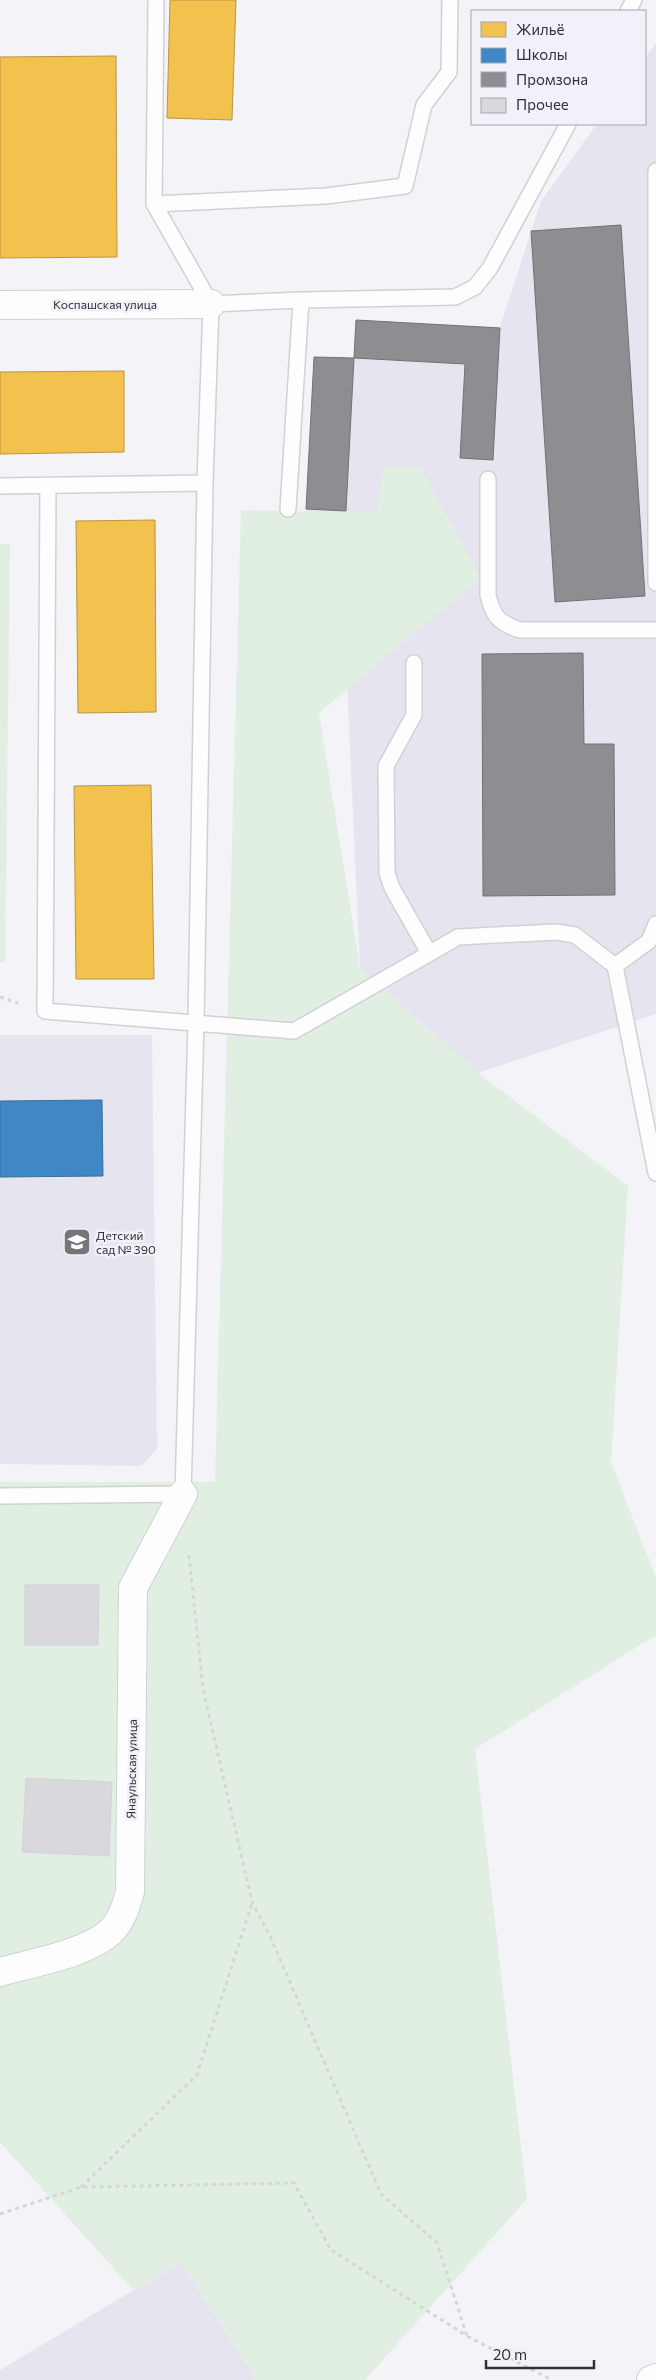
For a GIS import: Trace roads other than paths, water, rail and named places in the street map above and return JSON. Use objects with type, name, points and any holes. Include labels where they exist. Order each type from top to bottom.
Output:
[{"type":"street","name":"Коспашская улица","points":[[0,305],[211,304]]},
{"type":"street","name":"Янаульская улица","points":[[0,1972],[87,1947],[110,1932],[124,1912],[130,1892],[133,1588],[183,1494]]},
{"type":"street","points":[[651,2380],[656,2378]]},
{"type":"lane","points":[[0,1496],[183,1494],[196,1022],[205,483],[211,304],[154,204],[156,0]]},
{"type":"lane","points":[[154,204],[326,196],[406,186],[424,105],[449,72],[450,0]]},
{"type":"lane","points":[[211,304],[455,297],[475,287],[490,268],[567,125]]},
{"type":"lane","points":[[656,171],[656,583]]},
{"type":"lane","points":[[288,509],[301,300]]},
{"type":"lane","points":[[488,479],[488,595],[492,612],[505,625],[520,630],[656,630]]},
{"type":"lane","points":[[0,486],[205,483]]},
{"type":"lane","points":[[48,486],[45,1012],[196,1022],[294,1031],[458,937],[556,932],[576,935],[615,966],[656,1172]]},
{"type":"lane","points":[[414,664],[414,715],[386,766],[387,873],[392,888],[429,953]]},
{"type":"lane","points":[[615,966],[649,941],[656,924]]},
{"type":"place","name":"Детский сад № 390","points":[[77,1242]]}]
